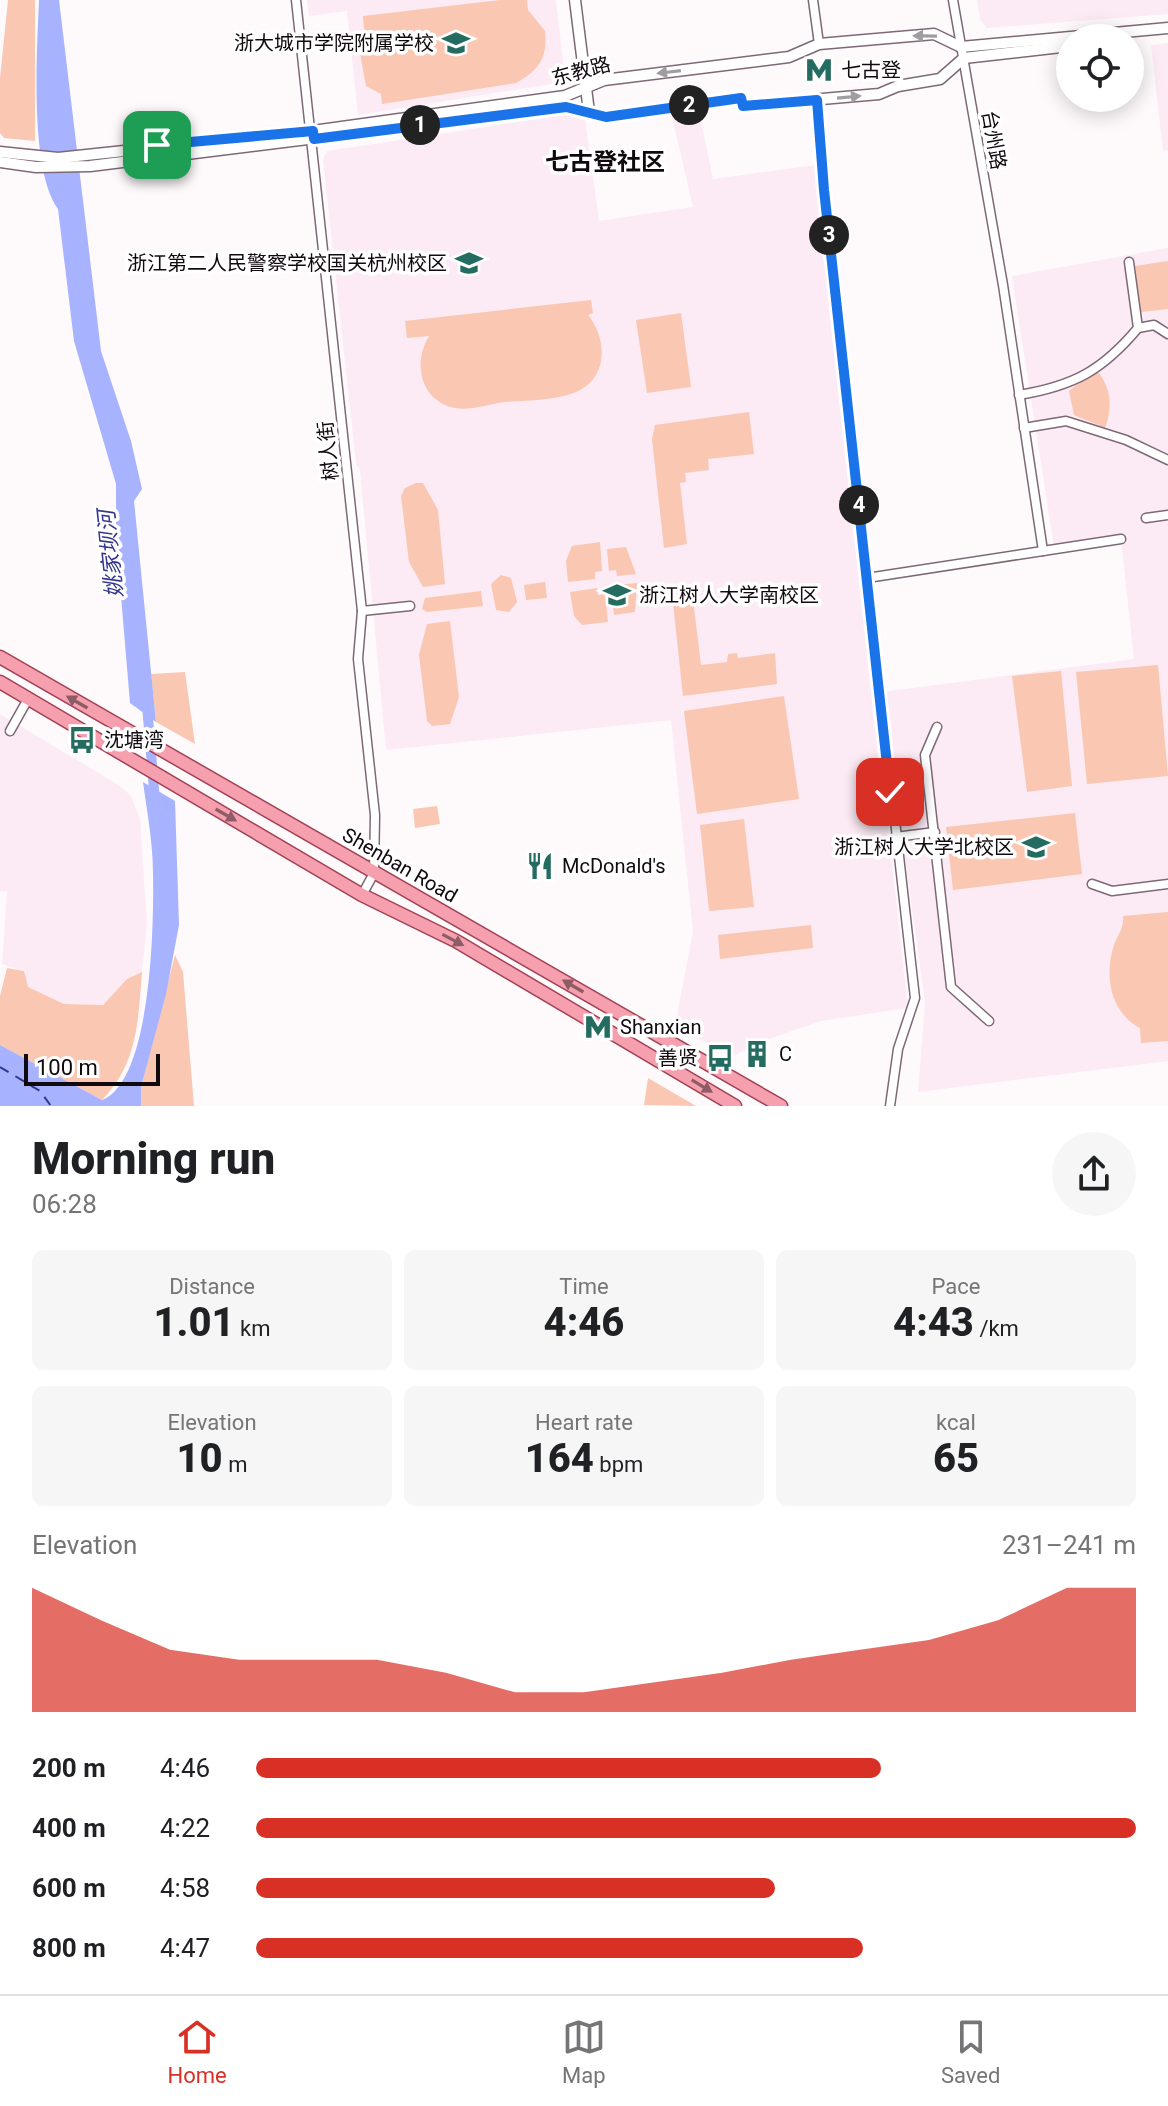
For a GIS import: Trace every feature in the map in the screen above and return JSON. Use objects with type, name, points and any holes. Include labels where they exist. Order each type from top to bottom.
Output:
[{"type":"main road","name":"Shenban Road","points":[[0,657],[781,1106]]},
{"type":"main road","name":"Shenban Road","points":[[0,682],[362,895],[456,941],[735,1106]]},
{"type":"street","name":"树人街","points":[[296,0],[313,135],[327,295],[362,611],[358,659],[375,815],[374,873],[362,895]]},
{"type":"street","points":[[575,0],[589,112]]},
{"type":"street","points":[[813,0],[819,44]]},
{"type":"street","name":"台州路","points":[[953,0],[1003,285],[1043,551]]},
{"type":"street","name":"东教路","points":[[0,152],[58,158],[111,157],[566,107],[606,117],[741,98],[743,106],[879,94],[898,86],[940,79],[962,52],[1168,28]]},
{"type":"street","name":"东教路","points":[[313,135],[565,96],[604,80],[789,57],[819,44],[934,34],[962,52],[1056,47]]},
{"type":"street","points":[[1144,38],[1168,35]]},
{"type":"street","points":[[817,100],[895,837],[915,998],[898,1049],[890,1106]]},
{"type":"street","name":"东教路","points":[[0,162],[68,168],[111,157]]},
{"type":"street","points":[[1129,262],[1138,328]]},
{"type":"street","points":[[1019,395],[1061,388],[1115,356],[1138,328],[1154,325],[1168,334]]},
{"type":"street","points":[[1024,428],[1066,421],[1126,440],[1168,460]]},
{"type":"street","points":[[1146,518],[1168,515]]},
{"type":"street","points":[[867,578],[1121,539]]},
{"type":"street","points":[[362,611],[410,606]]},
{"type":"street","points":[[10,731],[28,699]]},
{"type":"street","points":[[937,727],[925,755],[951,987],[989,1021]]},
{"type":"street","points":[[895,837],[935,832]]},
{"type":"street","points":[[1092,884],[1112,891],[1168,884]]},
{"type":"shaded area","points":[[8,0],[35,0],[35,141],[4,138],[0,133],[0,78]]},
{"type":"shaded area","name":"浙大城市学院附属学校","points":[[307,0],[556,0],[564,70],[557,83],[358,115],[347,11],[309,16]]},
{"type":"shaded area","name":"浙大城市学院附属学校","points":[[500,0],[527,0],[528,10],[545,31],[543,56],[536,68],[524,78],[516,83],[382,104],[381,94],[366,86],[358,42],[364,29],[363,16]]},
{"type":"shaded area","points":[[977,0],[1168,0],[1168,14],[986,28],[980,19]]},
{"type":"shaded area","points":[[1168,43],[1168,150],[1163,151],[1151,45]]},
{"type":"shaded area","name":"浙江树人大学南校区","points":[[584,112],[599,221],[693,207],[672,117],[699,112],[713,179],[816,165],[907,1001],[906,1008],[821,1021],[757,1043],[732,1057],[675,1026],[693,932],[671,720],[386,750],[360,470],[356,464],[323,159],[327,151]]},
{"type":"shaded area","name":"浙江树人大学北校区","points":[[1168,248],[1168,1061],[918,1092],[925,1002],[882,692],[1134,659],[1121,539],[1054,547],[1012,276]]},
{"type":"shaded area","points":[[1168,261],[1168,309],[1141,312],[1135,266]]},
{"type":"shaded area","points":[[591,300],[593,313],[588,315],[599,335],[602,357],[599,368],[587,386],[559,397],[467,409],[443,404],[427,390],[423,380],[421,358],[429,336],[407,338],[405,321]]},
{"type":"shaded area","points":[[681,313],[691,387],[647,393],[636,320]]},
{"type":"shaded area","points":[[1096,369],[1109,397],[1105,428],[1074,415],[1069,391]]},
{"type":"shaded area","points":[[749,412],[754,454],[708,459],[709,470],[685,473],[686,482],[680,483],[687,544],[664,548],[652,439],[655,425]]},
{"type":"shaded area","points":[[423,483],[438,510],[445,584],[423,587],[409,562],[401,496],[405,488]]},
{"type":"shaded area","points":[[600,542],[602,571],[595,572],[595,579],[568,582],[566,561],[572,546]]},
{"type":"shaded area","points":[[626,547],[636,574],[617,576],[616,570],[609,571],[607,549]]},
{"type":"shaded area","points":[[501,575],[511,578],[517,602],[509,612],[496,610],[491,584]]},
{"type":"shaded area","points":[[545,582],[547,598],[526,600],[524,585]]},
{"type":"shaded area","points":[[637,583],[635,612],[614,615],[612,593],[619,591],[618,585]]},
{"type":"shaded area","points":[[597,588],[598,595],[605,594],[608,622],[582,625],[574,616],[570,592]]},
{"type":"shaded area","points":[[481,591],[483,606],[427,612],[422,609],[425,598]]},
{"type":"shaded area","points":[[693,600],[701,665],[727,662],[728,654],[737,653],[738,658],[775,653],[777,684],[683,696],[673,603]]},
{"type":"shaded area","points":[[450,621],[459,697],[450,724],[432,726],[427,721],[419,655],[427,624]]},
{"type":"shaded area","points":[[1158,665],[1168,776],[1087,784],[1076,672]]},
{"type":"shaded area","points":[[1061,671],[1072,786],[1027,792],[1012,676]]},
{"type":"shaded area","points":[[185,672],[195,744],[156,722],[151,674]]},
{"type":"shaded area","points":[[784,696],[799,799],[697,814],[684,711]]},
{"type":"shaded area","points":[[0,714],[117,784],[131,796],[140,819],[147,924],[142,972],[127,979],[103,1005],[64,1004],[27,987],[24,971],[2,964],[7,891],[0,891]]},
{"type":"shaded area","points":[[437,806],[440,824],[415,828],[413,809]]},
{"type":"shaded area","points":[[1075,813],[1082,874],[953,890],[946,827]]},
{"type":"shaded area","points":[[744,819],[754,907],[709,911],[700,825]]},
{"type":"shaded area","points":[[1168,912],[1168,1041],[1141,1043],[1140,1028],[1122,1013],[1112,992],[1111,957],[1122,928],[1123,916]]},
{"type":"shaded area","points":[[811,925],[813,948],[720,959],[718,935]]},
{"type":"shaded area","points":[[175,955],[183,972],[194,1106],[141,1106],[141,1087]]},
{"type":"shaded area","points":[[7,968],[24,971],[28,987],[64,1004],[103,1005],[127,979],[142,972],[137,1024],[129,1056],[114,1086],[102,1100],[0,1045],[0,996]]},
{"type":"shaded area","points":[[648,1078],[696,1106],[644,1105]]},
{"type":"water","points":[[39,0],[59,0],[101,351],[131,441],[142,489],[134,501],[156,722],[130,703],[116,537],[116,484],[74,341],[58,209],[49,191],[43,167],[37,109]]},
{"type":"water","points":[[143,782],[175,801],[179,925],[166,994],[141,1087],[141,1106],[0,1106],[0,1045],[102,1100],[119,1087],[131,1063],[147,998],[152,927],[152,851]]},
{"type":"waterway","name":"姚家坝河","points":[[147,705],[155,801]]},
{"type":"ferry route","points":[[0,1067],[40,1091],[51,1106]]},
{"type":"place","name":"浙大城市学院附属学校","points":[[456,43]]},
{"type":"place","name":"七古登","points":[[819,70]]},
{"type":"place","name":"浙江第二人民警察学校国关杭州校区","points":[[469,263]]},
{"type":"place","name":"浙江树人大学南校区","points":[[617,595]]},
{"type":"place","name":"沈塘湾","points":[[82,740]]},
{"type":"place","name":"浙江树人大学北校区","points":[[1036,847]]},
{"type":"place","name":"McDonald's","points":[[540,866]]},
{"type":"place","name":"Shanxian","points":[[598,1027]]},
{"type":"place","name":"C","points":[[757,1054]]},
{"type":"place","name":"善贤","points":[[720,1058]]},
{"type":"district","name":"七古登社区","points":[[605,162]]},
{"type":"route","points":[[157,145],[313,131],[314,139],[566,107],[606,117],[741,98],[743,106],[817,100],[824,190],[890,792]]}]
